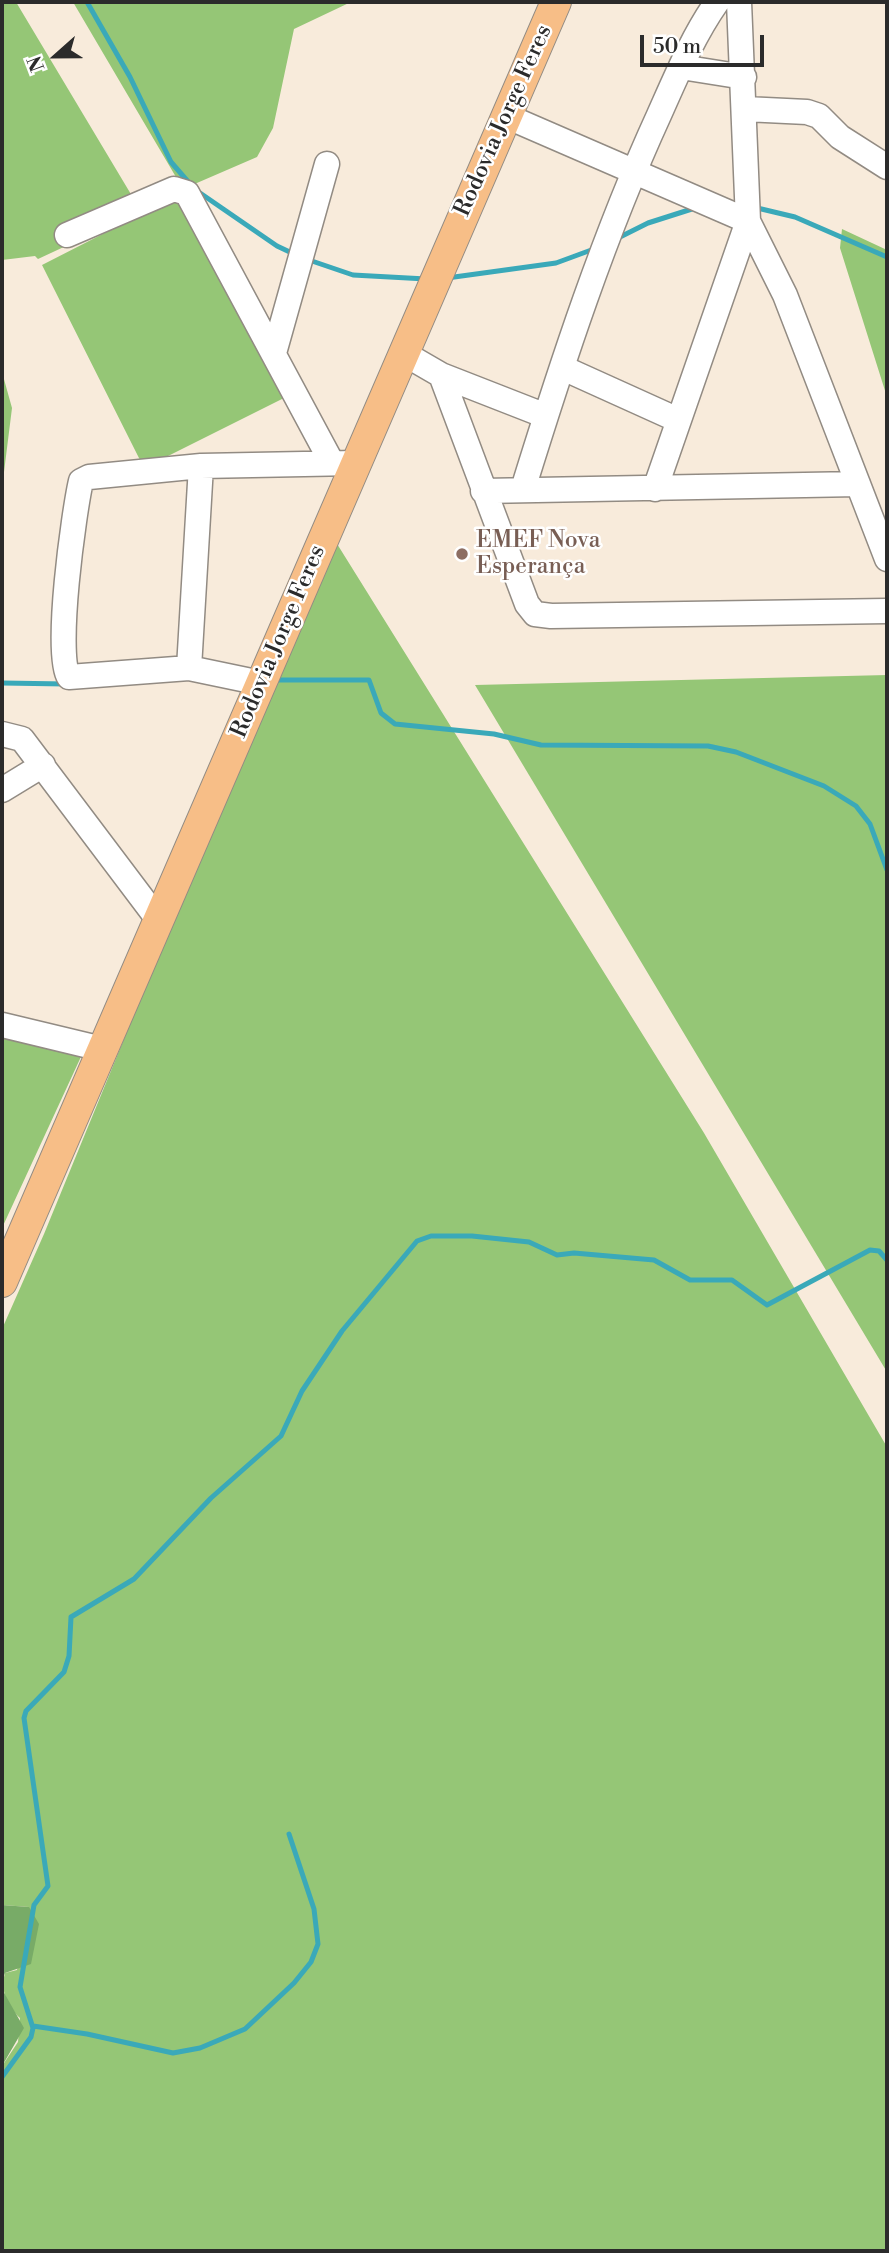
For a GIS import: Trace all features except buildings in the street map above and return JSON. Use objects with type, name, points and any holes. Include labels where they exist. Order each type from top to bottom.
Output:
[{"type":"main road","name":"Rodovia Jorge Feres","points":[[2,1282],[160,922],[261,683],[344,463],[403,353],[556,2]]},
{"type":"street","points":[[523,489],[546,416],[633,172],[681,67],[717,2]]},
{"type":"street","points":[[655,489],[748,221],[744,77],[738,2]]},
{"type":"street","points":[[681,67],[744,77]]},
{"type":"street","points":[[745,109],[807,112],[820,116],[840,136],[887,167]]},
{"type":"street","points":[[506,116],[748,221],[785,295],[887,559]]},
{"type":"street","points":[[274,353],[327,164]]},
{"type":"street","points":[[67,235],[174,189],[187,193],[274,353],[344,463]]},
{"type":"street","points":[[403,353],[441,375],[546,416]]},
{"type":"street","points":[[563,368],[678,420]]},
{"type":"street","points":[[441,375],[527,604],[541,616],[887,611]]},
{"type":"street","points":[[261,683],[189,668],[69,677],[64,661],[64,622],[72,536],[81,481],[89,477],[201,466],[344,463]]},
{"type":"street","points":[[189,668],[201,466]]},
{"type":"street","points":[[483,491],[858,484]]},
{"type":"street","points":[[2,734],[22,739],[160,922]]},
{"type":"street","points":[[2,790],[43,765]]},
{"type":"street","points":[[2,1025],[102,1049]]},
{"type":"green space","points":[[2,2],[16,2],[141,211],[38,259],[35,256],[2,260]]},
{"type":"green space","points":[[73,2],[351,2],[294,29],[273,128],[257,157],[183,189]]},
{"type":"green space","points":[[181,194],[284,398],[144,468],[42,265]]},
{"type":"green space","points":[[842,229],[887,250],[887,397],[840,248]]},
{"type":"green space","points":[[2,372],[12,408],[2,488]]},
{"type":"green space","points":[[334,539],[704,1133],[887,1447],[887,2251],[2,2251],[2,2066],[18,2042],[20,2018],[11,2008],[3,1986],[5,1973],[17,1970],[29,1907],[2,1905],[2,1329],[44,1234],[280,659]]},
{"type":"green space","points":[[887,675],[887,1372],[475,685]]},
{"type":"green space","points":[[2,1029],[85,1048],[2,1228]]},
{"type":"green space","points":[[2,1905],[29,1907],[39,1924],[31,1964],[5,1973],[2,1981]]},
{"type":"green space","points":[[2,1989],[24,2028],[2,2066]]},
{"type":"waterway","points":[[87,2],[130,77],[171,162],[190,184]]},
{"type":"waterway","points":[[200,193],[277,246],[294,254]]},
{"type":"waterway","points":[[753,207],[795,217],[887,257]]},
{"type":"waterway","points":[[616,239],[648,223],[695,208]]},
{"type":"waterway","points":[[447,278],[556,263],[594,249]]},
{"type":"waterway","points":[[306,259],[353,275],[426,279]]},
{"type":"waterway","points":[[271,680],[369,680],[381,713],[395,724],[494,734],[541,745],[708,746],[736,752],[824,786],[856,806],[870,824],[887,870]]},
{"type":"waterway","points":[[2,683],[66,684]]},
{"type":"waterway","points":[[2,2077],[31,2037],[33,2028],[20,1987],[34,1905],[48,1886],[24,1718],[26,1711],[64,1672],[69,1656],[71,1617],[134,1579],[211,1498],[281,1436],[302,1391],[342,1331],[417,1241],[431,1236],[472,1236],[529,1242],[557,1255],[574,1253],[654,1260],[690,1280],[732,1280],[767,1305],[870,1250],[879,1251],[887,1260]]},
{"type":"waterway","points":[[33,2026],[87,2034],[173,2053],[200,2048],[245,2029],[294,1983],[311,1962],[318,1944],[314,1909],[289,1834]]},
{"type":"place","name":"EMEF Nova Esperança","points":[[462,554]]}]
